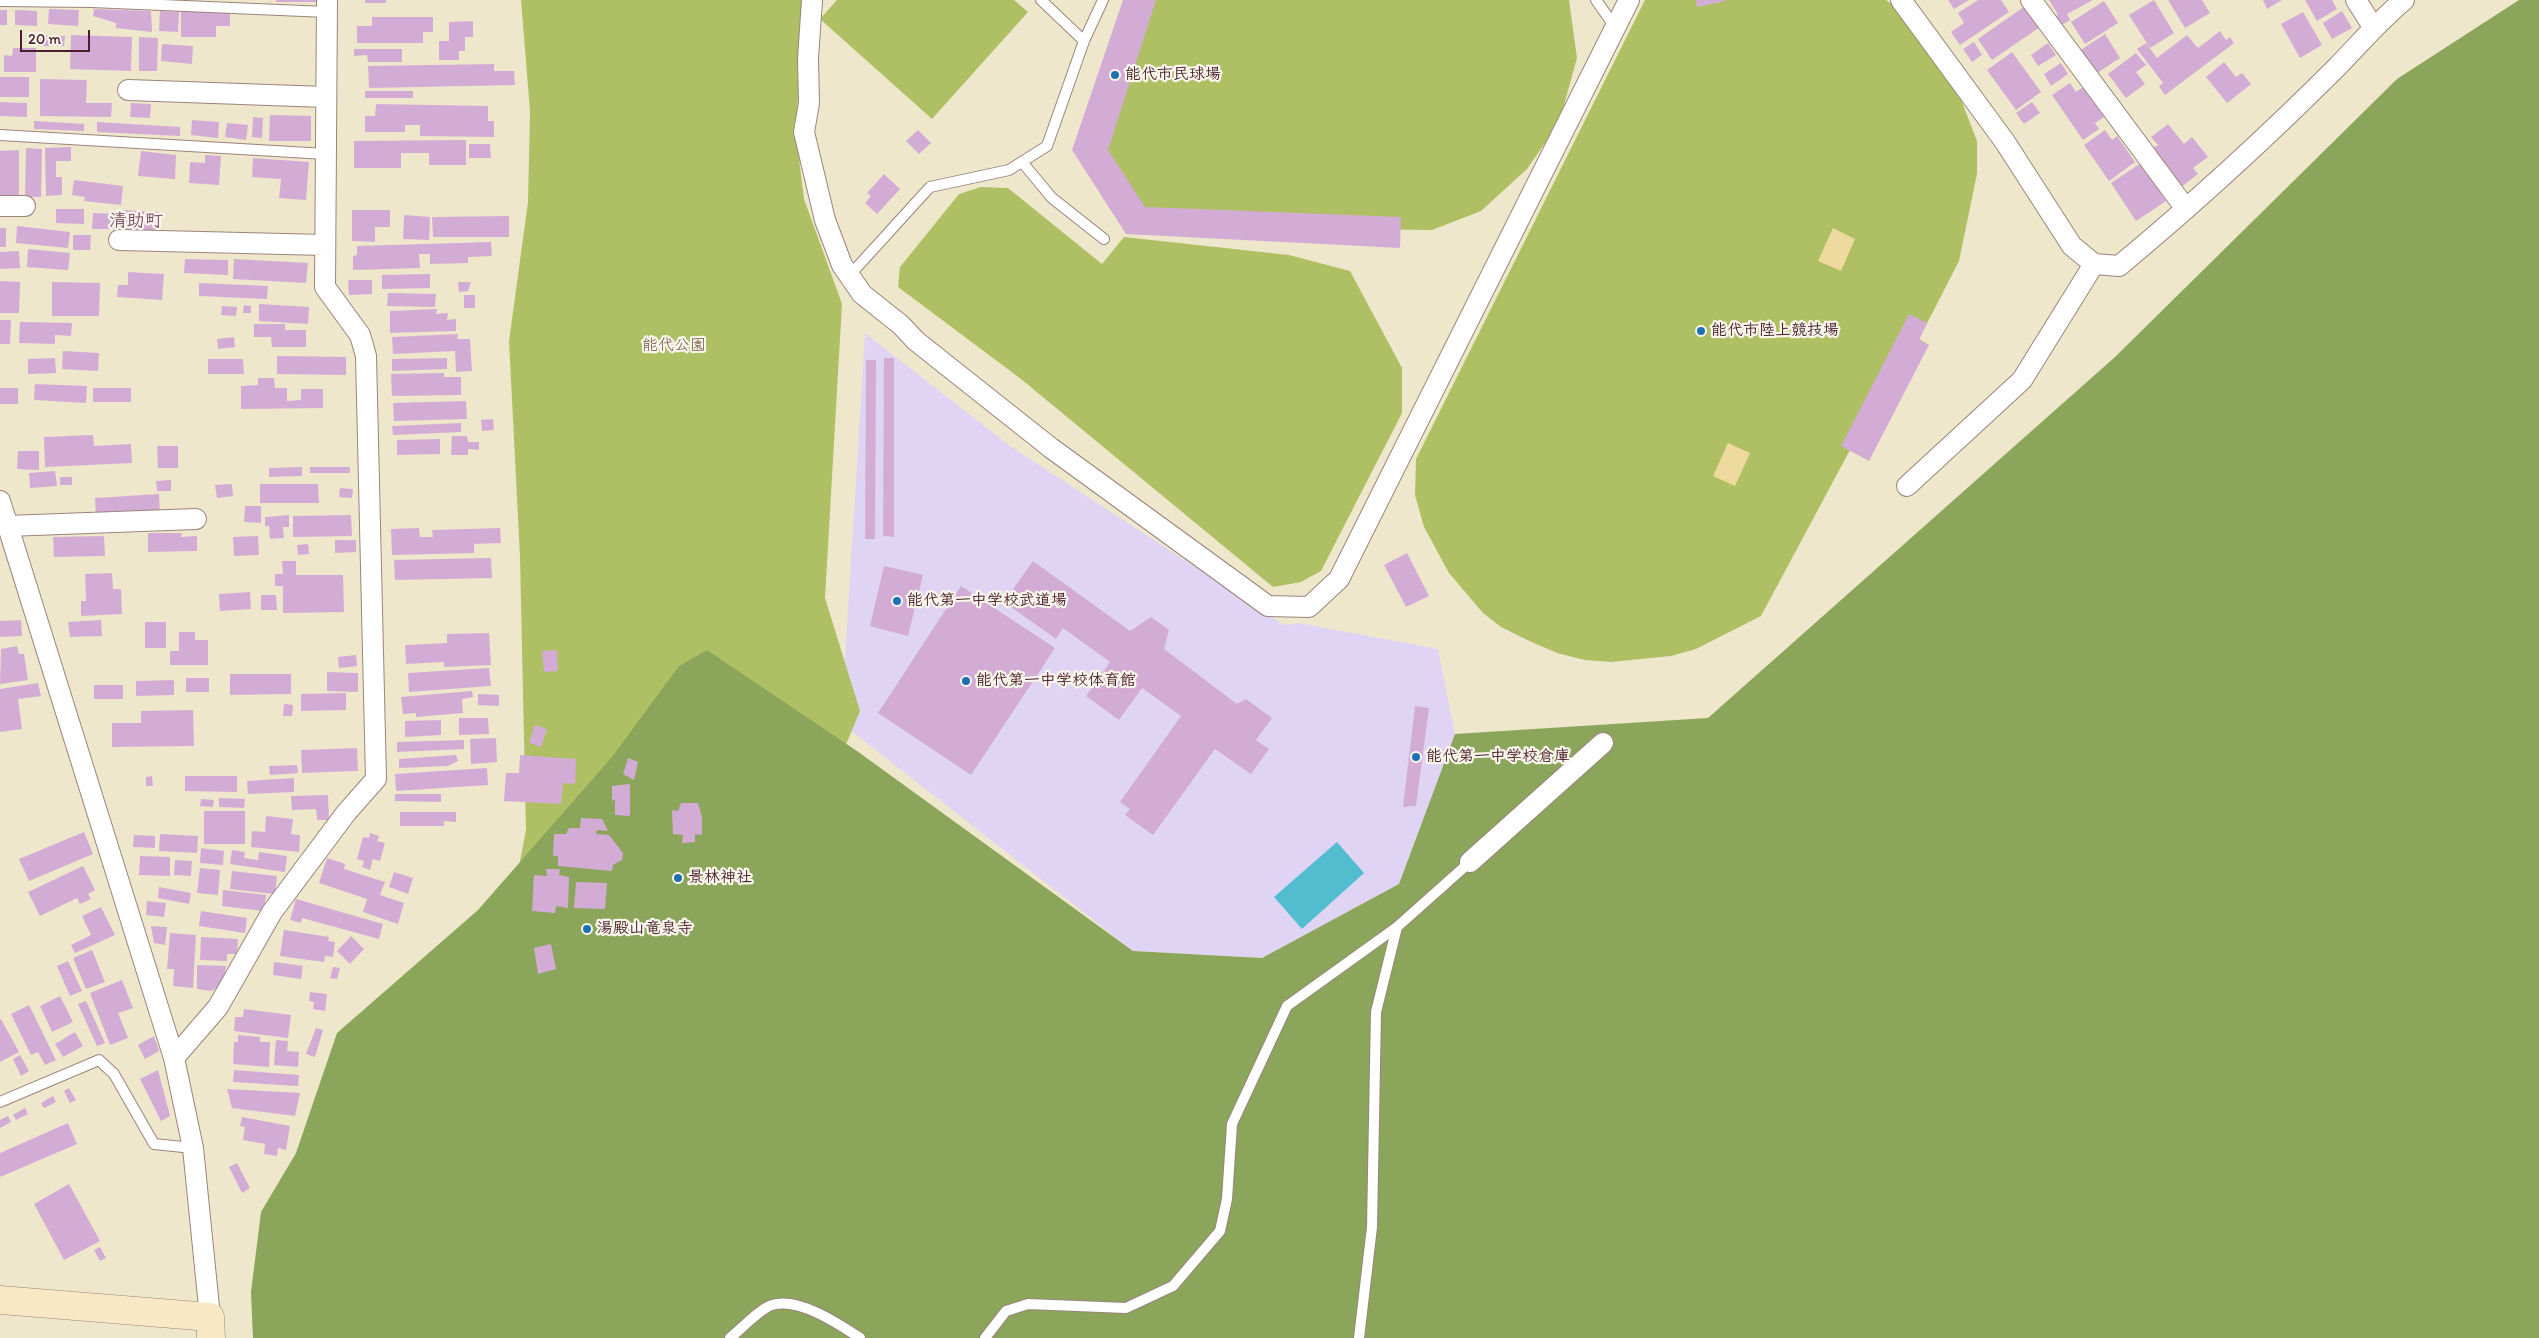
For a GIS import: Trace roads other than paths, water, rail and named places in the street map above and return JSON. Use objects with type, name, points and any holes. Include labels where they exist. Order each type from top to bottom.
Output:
[{"type":"street","points":[[812,0],[808,59],[809,103],[804,132],[825,220],[842,265],[862,294],[916,341],[1036,436],[1268,606],[1309,607],[1339,579],[1629,0]]},
{"type":"street","points":[[1902,0],[2005,142],[2072,246],[2094,264],[2119,266],[2186,209],[2339,64],[2373,27],[2404,0]]},
{"type":"street","points":[[2031,0],[2186,209]]},
{"type":"street","points":[[2356,0],[2373,27]]},
{"type":"street","points":[[174,1058],[218,1007],[272,912],[346,813],[376,779],[366,356],[360,335],[325,287],[327,6]]},
{"type":"street","points":[[128,90],[326,97]]},
{"type":"street","points":[[0,206],[25,206]]},
{"type":"street","points":[[119,240],[325,245]]},
{"type":"street","points":[[1907,486],[2022,380],[2094,264]]},
{"type":"street","points":[[0,501],[174,1058],[193,1148],[210,1328],[0,1300]]},
{"type":"street","points":[[8,526],[196,519]]},
{"type":"street","points":[[1470,862],[1603,743]]},
{"type":"lane","points":[[1041,0],[1084,41]]},
{"type":"lane","points":[[849,276],[930,187],[1009,170],[1047,146],[1084,41],[1103,0]]},
{"type":"lane","points":[[1596,0],[1615,27]]},
{"type":"lane","points":[[0,1],[327,6]]},
{"type":"lane","points":[[0,135],[326,154]]},
{"type":"lane","points":[[1022,162],[1052,198],[1104,240]]},
{"type":"lane","points":[[985,1338],[1006,1311],[1028,1304],[1126,1308],[1173,1286],[1220,1231],[1227,1199],[1232,1124],[1287,1006],[1396,927],[1470,862]]},
{"type":"lane","points":[[1359,1338],[1372,1227],[1376,1012],[1396,927]]},
{"type":"lane","points":[[0,1102],[99,1060],[114,1074],[154,1144],[193,1148]]},
{"type":"lane","points":[[730,1338],[771,1305],[789,1304],[826,1316],[860,1338]]},
{"type":"water","points":[[1337,842],[1364,873],[1302,929],[1274,897]]},
{"type":"place","name":"能代市民球場","points":[[1115,75]]},
{"type":"place","name":"能代市陸上競技場","points":[[1701,331]]},
{"type":"place","name":"能代第一中学校武道場","points":[[897,601]]},
{"type":"place","name":"能代第一中学校体育館","points":[[966,681]]},
{"type":"place","name":"能代第一中学校倉庫","points":[[1416,757]]},
{"type":"place","name":"景林神社","points":[[678,878]]},
{"type":"place","name":"湯殿山竜泉寺","points":[[587,929]]},
{"type":"district","name":"清助町","points":[[136,221]]},
{"type":"park label","name":"能代公園","points":[[674,346]]}]
